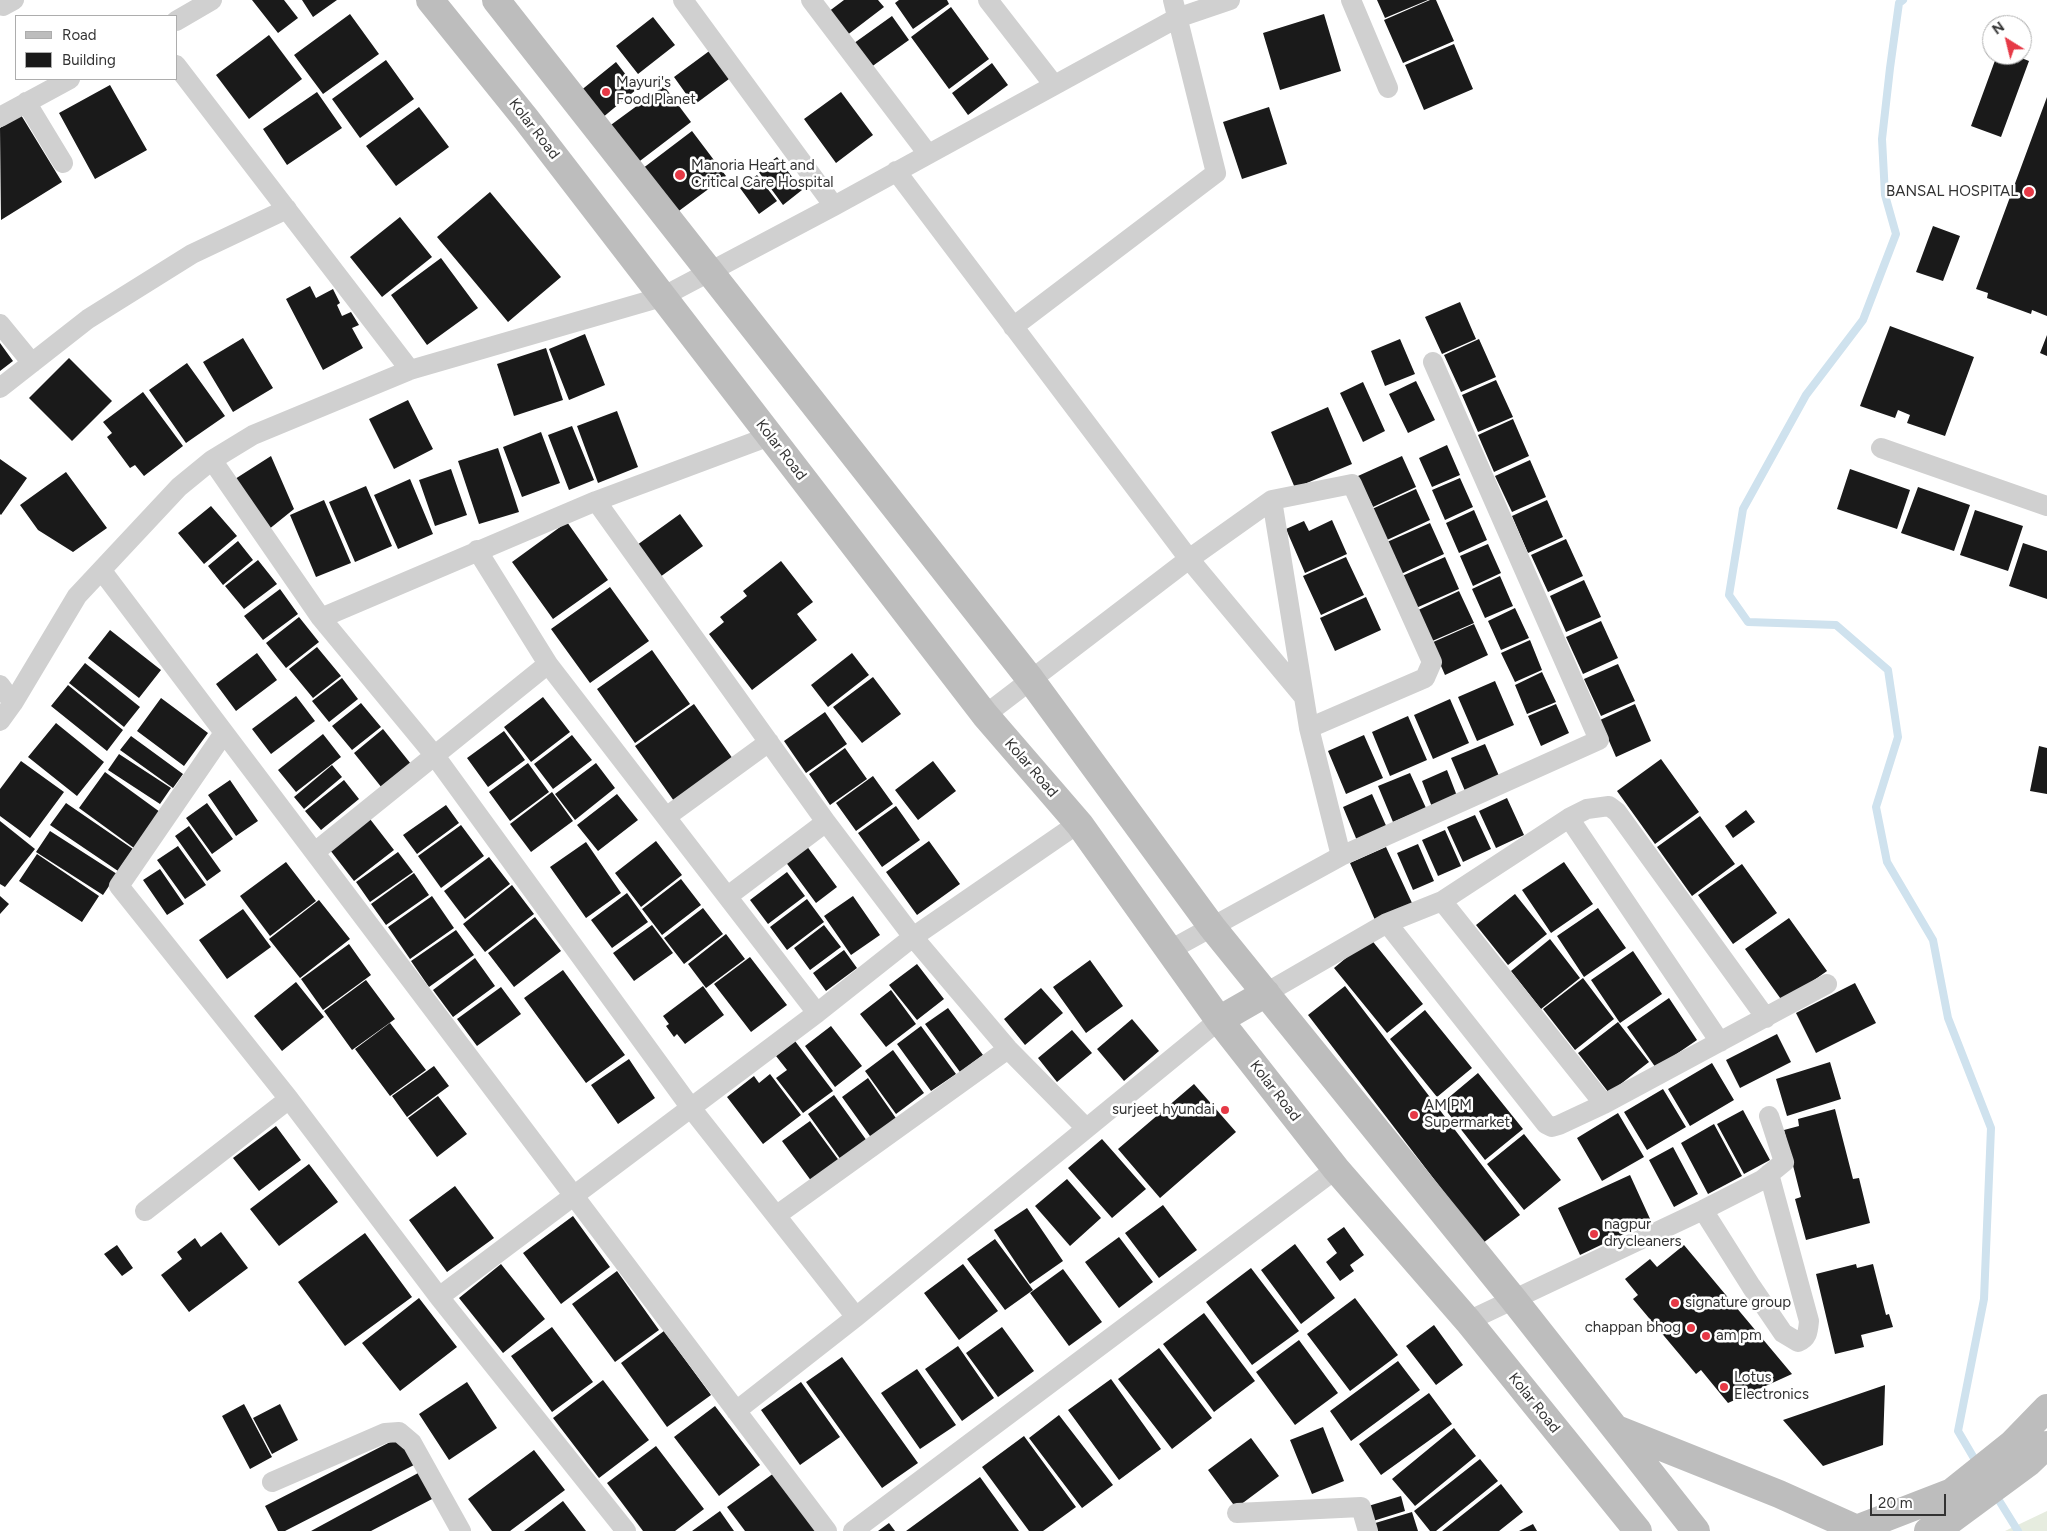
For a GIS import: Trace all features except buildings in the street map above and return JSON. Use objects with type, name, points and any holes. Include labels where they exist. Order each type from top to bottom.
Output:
[{"type":"main road","name":"Kolar Road","points":[[430,0],[526,119],[985,715],[1080,824],[1220,1020],[1336,1169],[1468,1321],[1638,1531]]},
{"type":"main road","points":[[496,0],[1031,680],[1212,927],[1514,1300],[1696,1531]]},
{"type":"main road","points":[[1220,1020],[1266,993]]},
{"type":"main road","points":[[1928,1531],[1948,1522],[2029,1450],[2047,1408]]},
{"type":"main road","points":[[1617,1429],[1779,1494],[1854,1530],[1952,1492],[2029,1450]]},
{"type":"street","points":[[683,0],[834,206]]},
{"type":"street","points":[[811,0],[928,154]]},
{"type":"street","points":[[988,0],[1054,86]]},
{"type":"street","points":[[0,721],[13,703],[77,596],[179,487],[212,460],[253,435],[410,370],[662,297],[1054,86],[1175,9],[1230,0]]},
{"type":"street","points":[[1351,0],[1388,88]]},
{"type":"street","points":[[178,20],[204,2]]},
{"type":"street","points":[[1013,326],[1216,173],[1175,9]]},
{"type":"street","points":[[178,68],[410,370]]},
{"type":"street","points":[[0,117],[68,80]]},
{"type":"street","points":[[26,102],[63,163]]},
{"type":"street","points":[[896,172],[1189,559],[1304,697]]},
{"type":"street","points":[[0,388],[88,319],[192,254],[287,210]]},
{"type":"street","points":[[0,324],[32,363]]},
{"type":"street","points":[[1170,950],[1342,856],[1599,740],[1433,362]]},
{"type":"street","points":[[321,618],[596,501],[770,436]]},
{"type":"street","points":[[1881,448],[2047,506]]},
{"type":"street","points":[[212,460],[321,618],[434,756],[691,1108],[856,1317]]},
{"type":"street","points":[[985,715],[1189,559],[1272,500],[1352,484],[1432,662],[1425,678],[1309,728]]},
{"type":"street","points":[[1272,500],[1309,728],[1342,856]]},
{"type":"street","points":[[596,501],[826,822],[913,937],[1008,1049],[1086,1128]]},
{"type":"street","points":[[477,550],[548,664],[816,1013]]},
{"type":"street","points":[[102,571],[827,1531]]},
{"type":"street","points":[[315,852],[548,664]]},
{"type":"street","points":[[0,685],[13,703]]},
{"type":"street","points":[[224,733],[119,886],[289,1099],[439,1297],[626,1531]]},
{"type":"street","points":[[666,817],[769,742]]},
{"type":"street","points":[[1266,993],[1387,923],[1442,901],[1568,818],[1587,809],[1609,806],[1617,812],[1766,1018]]},
{"type":"street","points":[[1568,818],[1720,1042]]},
{"type":"street","points":[[728,896],[826,822]]},
{"type":"street","points":[[439,1297],[574,1197],[913,937],[1080,824]]},
{"type":"street","points":[[1442,901],[1604,1104]]},
{"type":"street","points":[[1387,923],[1546,1124],[1552,1127],[1559,1126],[1604,1104],[1827,984]]},
{"type":"street","points":[[736,1410],[856,1317],[1220,1020]]},
{"type":"street","points":[[777,1215],[1008,1049]]},
{"type":"street","points":[[145,1211],[289,1099]]},
{"type":"street","points":[[1468,1321],[1703,1210],[1762,1180],[1784,1162],[1768,1116]]},
{"type":"street","points":[[852,1531],[1336,1169]]},
{"type":"street","points":[[1703,1210],[1783,1333],[1798,1342],[1803,1340],[1807,1335],[1809,1321],[1769,1174]]},
{"type":"street","points":[[272,1482],[385,1433],[400,1432],[412,1443],[461,1531]]},
{"type":"street","points":[[1237,1513],[1361,1507],[1368,1531]]},
{"type":"shaded area","points":[[2047,1511],[2047,1531],[2005,1531]]},
{"type":"waterway","points":[[1903,0],[1899,3],[1882,139],[1885,195],[1896,234],[1863,320],[1806,395],[1743,509],[1729,595],[1748,622],[1836,625],[1888,670],[1898,737],[1876,807],[1887,862],[1933,940],[1948,1018],[1991,1128],[1984,1299],[1958,1431],[1978,1465]]},
{"type":"waterway","points":[[1995,1494],[2018,1531]]},
{"type":"place","name":"Mayuri's Food Planet","points":[[606,92]]},
{"type":"place","name":"Manoria Heart and Critical Care Hospital","points":[[680,175]]},
{"type":"place","name":"BANSAL HOSPITAL","points":[[2029,192]]},
{"type":"place","name":"surjeet hyundai","points":[[1225,1110]]},
{"type":"place","name":"AM PM Supermarket","points":[[1414,1115]]},
{"type":"place","name":"nagpur drycleaners","points":[[1594,1234]]},
{"type":"place","name":"signature group","points":[[1675,1303]]},
{"type":"place","name":"chappan bhog","points":[[1691,1328]]},
{"type":"place","name":"am pm","points":[[1706,1336]]},
{"type":"place","name":"Lotus Electronics","points":[[1724,1387]]}]
